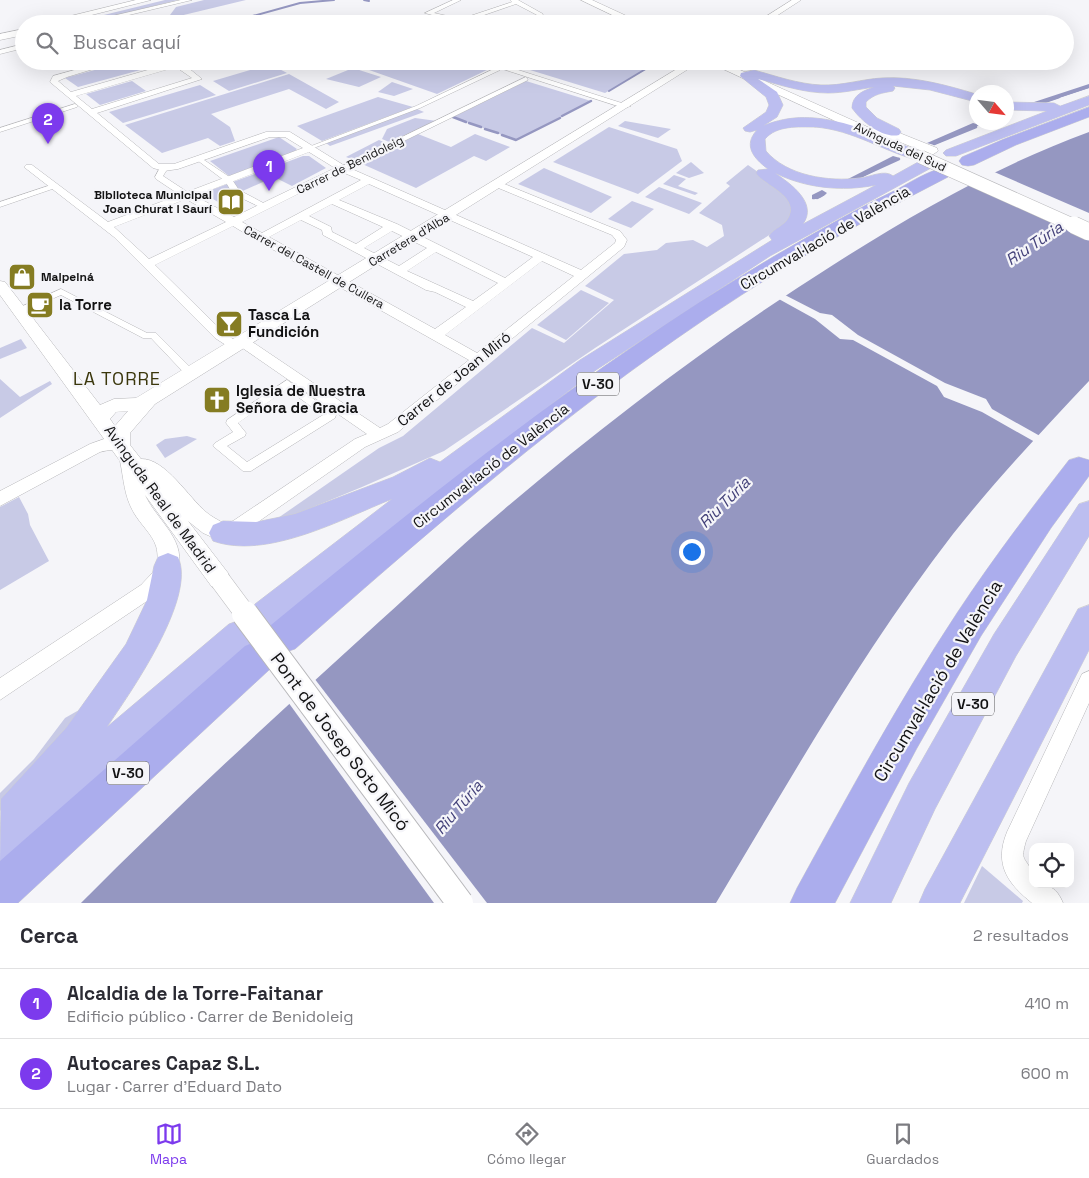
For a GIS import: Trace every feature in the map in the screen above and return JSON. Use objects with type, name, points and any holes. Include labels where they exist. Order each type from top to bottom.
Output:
[{"type":"highway","points":[[749,75],[814,89],[835,90],[881,82],[904,82],[940,87],[969,96]]},
{"type":"highway","points":[[749,75],[772,95],[776,105],[772,114],[747,130],[742,147],[753,165],[790,191],[799,204],[798,219],[793,226],[772,240],[763,252]]},
{"type":"highway","points":[[929,156],[872,121],[864,114],[859,102],[870,92],[903,88],[944,94],[969,104]]},
{"type":"highway","points":[[1014,106],[1044,108],[1087,105]]},
{"type":"highway","name":"Circumval·lació de València","points":[[266,614],[484,442],[588,365],[763,252],[929,156],[1010,142],[1087,105]]},
{"type":"highway","points":[[929,156],[850,129],[835,125],[805,122],[770,128],[762,133],[756,147],[768,162],[803,178],[827,183],[862,183],[929,156],[980,135],[983,130]]},
{"type":"highway","name":"Circumval·lació de València","points":[[0,842],[458,491],[536,429],[725,295],[864,213],[929,156]]},
{"type":"highway","points":[[223,533],[256,534],[297,525],[402,484],[448,458],[484,442]]},
{"type":"highway","name":"Circumval·lació de València","points":[[812,903],[884,767],[970,622],[1058,495],[1084,462]]},
{"type":"highway","name":"V-30","points":[[870,903],[922,796],[1005,645],[1089,512]]},
{"type":"highway","points":[[0,828],[78,740],[136,655],[162,602],[168,566]]},
{"type":"highway","points":[[939,903],[1089,619]]},
{"type":"highway","name":"Circumval·lació de València","points":[[0,890],[260,643]]},
{"type":"main road","points":[[82,15],[147,0]]},
{"type":"main road","points":[[107,15],[156,0]]},
{"type":"main road","points":[[575,0],[608,15]]},
{"type":"main road","points":[[586,0],[620,15]]},
{"type":"main road","points":[[105,15],[117,13]]},
{"type":"main road","points":[[0,36],[15,32]]},
{"type":"main road","name":"Avinguda del Sud","points":[[735,70],[929,156],[1089,232]]},
{"type":"main road","name":"Avinguda del Sud","points":[[740,70],[749,75]]},
{"type":"main road","name":"Avinguda del Sud","points":[[929,156],[1089,220]]},
{"type":"street","points":[[110,15],[189,0]]},
{"type":"street","points":[[436,15],[429,13],[429,11],[458,0]]},
{"type":"street","points":[[773,15],[797,0]]},
{"type":"street","points":[[479,15],[515,1],[540,15]]},
{"type":"street","points":[[112,15],[117,13]]},
{"type":"street","points":[[0,52],[15,48]]},
{"type":"street","points":[[84,70],[56,78],[54,82],[156,166],[164,168],[199,159],[269,134],[287,134],[342,168],[582,275]]},
{"type":"street","points":[[69,95],[157,70]]},
{"type":"street","points":[[91,112],[194,82],[199,78],[187,70]]},
{"type":"street","points":[[107,226],[418,107],[496,70]]},
{"type":"street","points":[[511,70],[627,106]]},
{"type":"street","name":"Carretera d'Alba","points":[[124,427],[149,400],[683,70]]},
{"type":"street","name":"Carrer de Benidoleig","points":[[148,264],[526,79]]},
{"type":"street","points":[[0,130],[75,106]]},
{"type":"street","points":[[199,159],[228,180],[236,192],[265,206]]},
{"type":"street","points":[[29,167],[94,219],[107,226],[219,335],[239,345],[378,434]]},
{"type":"street","name":"Carrer del Castell de Cullera","points":[[164,168],[159,177],[186,195],[478,359]]},
{"type":"street","points":[[260,238],[368,180]]},
{"type":"street","name":"Carrer de Joan Miró","points":[[223,533],[239,526],[352,448],[393,428],[620,245],[622,240],[616,233],[498,185]]},
{"type":"street","points":[[0,205],[54,187]]},
{"type":"street","points":[[331,200],[393,226],[506,283]]},
{"type":"street","points":[[301,216],[326,229],[327,233],[399,271],[475,307]]},
{"type":"street","points":[[356,248],[393,226]]},
{"type":"street","points":[[399,271],[436,247]]},
{"type":"street","points":[[436,335],[541,257]]},
{"type":"street","name":"Avinguda Real de Madrid","points":[[0,285],[95,412],[105,411],[124,427],[220,580]]},
{"type":"street","points":[[19,310],[61,292],[146,336],[153,335],[191,374]]},
{"type":"street","points":[[288,384],[331,414],[247,468],[219,446],[241,433],[231,423],[288,384]]},
{"type":"street","points":[[0,499],[95,448],[107,444],[124,427]]},
{"type":"street","points":[[124,427],[153,471],[167,484],[198,520],[209,528],[223,533]]},
{"type":"street","points":[[0,690],[147,591],[162,577],[168,566],[168,550],[165,541],[137,500],[130,479],[132,469],[124,427]]},
{"type":"street","name":"Pont de Josep Soto Micó","points":[[220,580],[460,903]]},
{"type":"street","points":[[1051,903],[1026,882],[1015,868],[1011,855],[1015,840],[1089,681]]},
{"type":"shaded area","points":[[165,0],[178,0],[118,15],[104,15]]},
{"type":"shaded area","points":[[204,0],[246,0],[184,15],[170,15],[176,7]]},
{"type":"shaded area","points":[[95,70],[140,70],[78,87],[65,78]]},
{"type":"shaded area","points":[[250,70],[281,70],[287,73],[229,91],[213,81]]},
{"type":"shaded area","points":[[348,70],[359,70],[381,77],[359,87],[326,79]]},
{"type":"shaded area","points":[[369,70],[487,70],[437,94]]},
{"type":"shaded area","points":[[530,70],[645,70],[605,93]]},
{"type":"shaded area","points":[[289,74],[339,102],[326,109],[289,89],[211,114],[230,127],[235,141],[220,146],[208,138],[162,153],[125,125]]},
{"type":"shaded area","points":[[132,81],[146,91],[100,105],[86,94]]},
{"type":"shaded area","points":[[526,81],[591,101],[516,140],[453,117]]},
{"type":"shaded area","points":[[392,82],[413,89],[394,96],[378,92]]},
{"type":"shaded area","points":[[200,85],[216,95],[123,123],[109,112]]},
{"type":"shaded area","points":[[378,97],[413,107],[322,141],[297,126]]},
{"type":"shaded area","points":[[417,109],[424,112],[330,146],[326,143]]},
{"type":"shaded area","points":[[415,118],[437,121],[389,142],[382,139],[387,129]]},
{"type":"shaded area","points":[[625,121],[671,129],[658,138],[618,126]]},
{"type":"shaded area","points":[[609,127],[677,149],[682,161],[638,194],[553,162]]},
{"type":"shaded area","points":[[418,134],[451,147],[475,134],[510,147],[486,161],[474,156],[416,188],[360,163]]},
{"type":"shaded area","points":[[279,137],[297,149],[229,176],[210,161]]},
{"type":"shaded area","points":[[379,140],[386,143],[354,160],[346,157]]},
{"type":"shaded area","points":[[303,156],[309,156],[326,168],[292,186],[274,177],[218,202],[203,193]]},
{"type":"shaded area","points":[[691,162],[704,173],[689,178],[676,173]]},
{"type":"shaded area","points":[[748,165],[775,184],[792,202],[791,217],[783,226],[595,348],[444,451],[265,527],[379,448],[403,436],[532,328],[564,343],[614,300],[585,286],[624,254],[657,250],[666,243],[693,240],[707,247],[724,236],[722,225],[699,213],[730,186],[726,183]]},
{"type":"shaded area","points":[[544,168],[612,197],[591,213],[518,184]]},
{"type":"shaded area","points":[[674,175],[686,179],[678,186],[698,193],[695,195],[663,184]]},
{"type":"shaded area","points":[[659,187],[702,203],[689,214],[645,197]]},
{"type":"shaded area","points":[[632,201],[654,209],[631,228],[608,219]]},
{"type":"shaded area","points":[[581,290],[609,303],[566,340],[537,325]]},
{"type":"shaded area","points":[[21,339],[27,348],[0,359],[0,348]]},
{"type":"shaded area","points":[[0,379],[20,397],[50,381],[52,384],[0,418]]},
{"type":"shaded area","points":[[187,436],[197,439],[165,458],[156,445],[165,439]]},
{"type":"shaded area","points":[[19,497],[28,514],[30,525],[49,561],[0,590],[0,507]]},
{"type":"shaded area","points":[[79,710],[27,784],[0,811],[0,793],[34,759],[65,718]]},
{"type":"shaded area","points":[[982,866],[1023,901],[1022,903],[964,903]]},
{"type":"water","name":"Riu Túria","points":[[1089,132],[1089,381],[985,495],[920,578],[829,715],[716,903],[81,903],[229,760],[451,556],[534,484],[617,417],[745,323],[895,227],[958,191],[1022,159]]},
{"type":"pier","points":[[992,171],[1089,213],[1089,240],[967,184]]},
{"type":"pier","points":[[783,294],[820,313],[832,315],[858,335],[945,383],[986,399],[992,409],[1040,436],[1035,442],[982,412],[944,397],[937,386],[853,340],[840,339],[815,319],[777,298]]},
{"type":"pier","points":[[314,678],[487,903],[434,903],[288,702]]},
{"type":"waterway","points":[[257,15],[300,3],[334,0]]},
{"type":"waterway","points":[[364,0],[369,1]]},
{"type":"waterway","points":[[609,91],[644,70]]},
{"type":"waterway","points":[[1029,105],[1089,86]]},
{"type":"waterway","points":[[1055,98],[1089,87]]},
{"type":"waterway","points":[[1036,105],[1059,97]]},
{"type":"waterway","points":[[562,116],[591,101]]},
{"type":"waterway","points":[[453,117],[466,122]]},
{"type":"waterway","points":[[502,135],[516,140],[560,118]]},
{"type":"waterway","points":[[469,123],[481,127]]},
{"type":"waterway","points":[[931,143],[969,128]]},
{"type":"waterway","points":[[485,129],[498,133]]},
{"type":"waterway","points":[[934,144],[969,130]]},
{"type":"waterway","points":[[850,180],[896,158]]},
{"type":"waterway","points":[[855,179],[899,159]]},
{"type":"waterway","points":[[815,197],[822,193]]},
{"type":"waterway","points":[[817,198],[824,194]]},
{"type":"place","name":"Autocares Capaz S.L.","points":[[48,144]]},
{"type":"place","name":"Alcaldia de la Torre-Faitanar","points":[[269,191]]},
{"type":"place","name":"Biblioteca Municipal Joan Churat i Saurí","points":[[231,202]]},
{"type":"place","name":"Malpeiná","points":[[22,277]]},
{"type":"place","name":"la Torre","points":[[40,305]]},
{"type":"place","name":"Tasca La Fundición","points":[[229,324]]},
{"type":"place","name":"Iglesia de Nuestra Señora de Gracia","points":[[217,400]]},
{"type":"district","name":"LA TORRE","points":[[117,379]]}]
